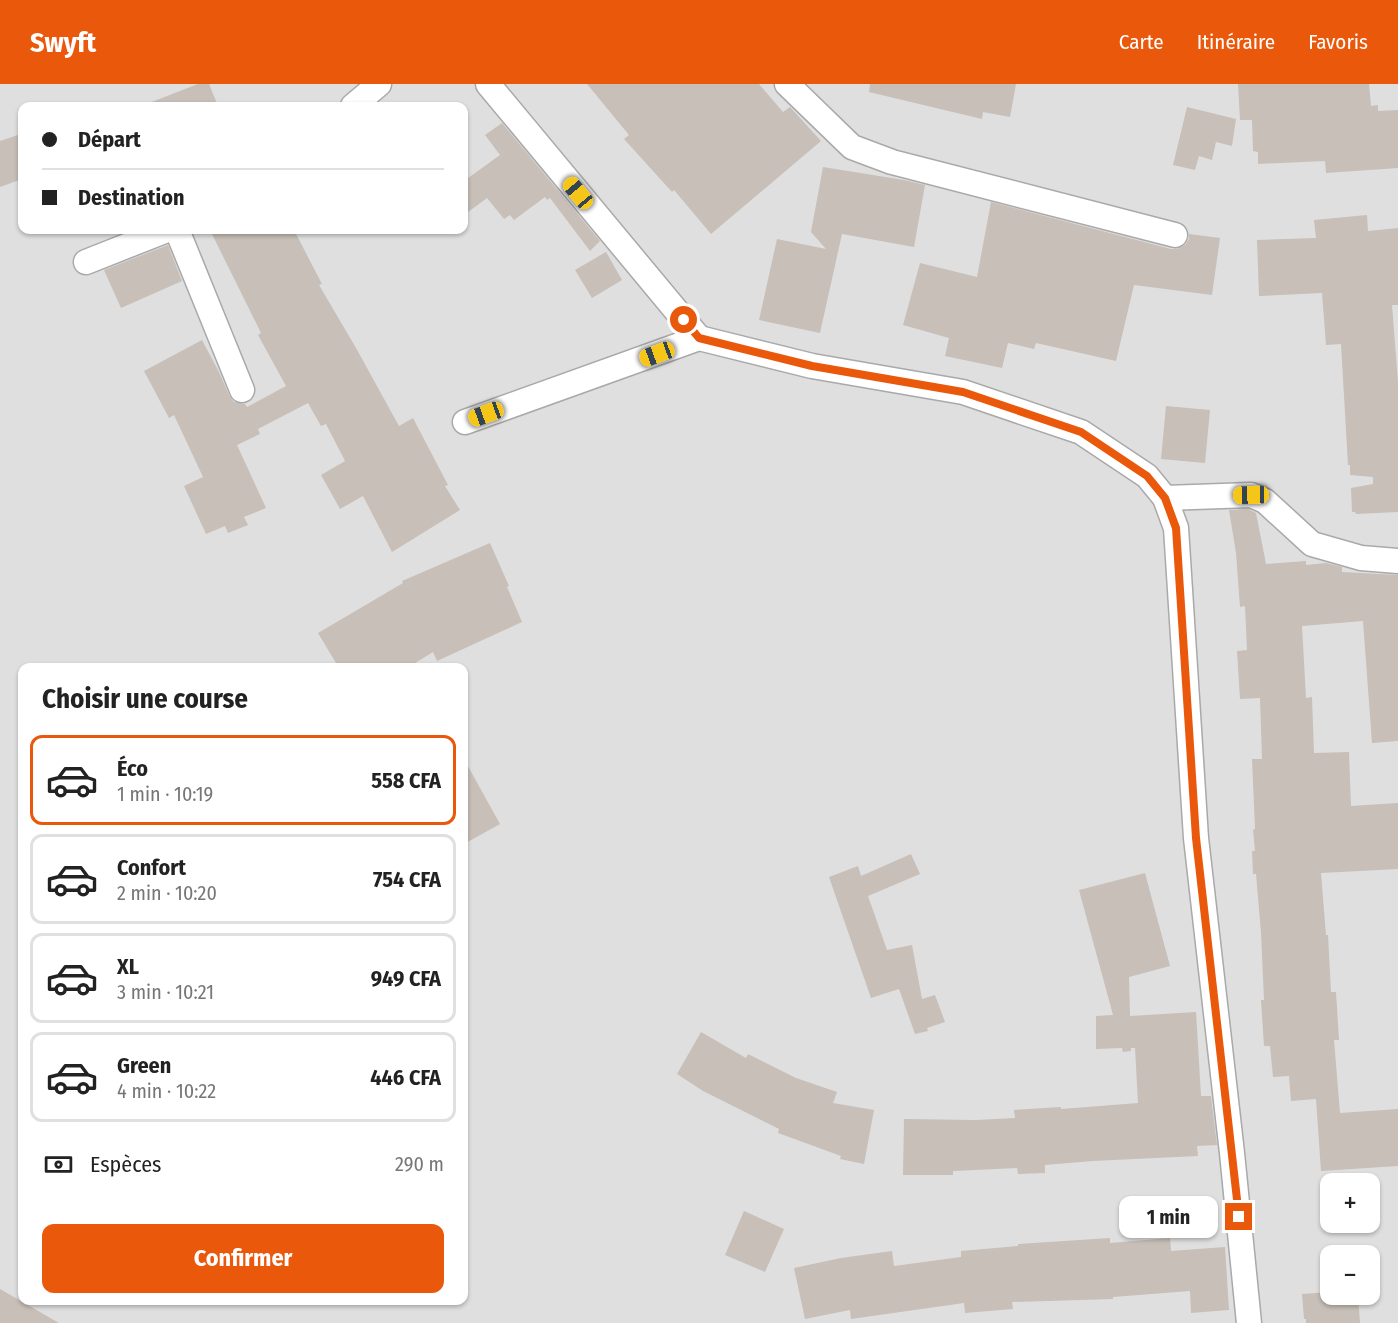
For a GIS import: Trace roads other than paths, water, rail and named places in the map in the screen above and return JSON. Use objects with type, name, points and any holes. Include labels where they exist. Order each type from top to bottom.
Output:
[{"type":"street","points":[[357,102],[379,84]]},
{"type":"street","points":[[488,84],[699,338]]},
{"type":"street","points":[[788,84],[852,147],[892,162],[1175,235]]},
{"type":"street","points":[[86,262],[157,234]]},
{"type":"street","points":[[179,234],[242,390]]},
{"type":"street","points":[[465,422],[699,338],[812,366],[963,392],[1081,432],[1147,476],[1165,498],[1176,528],[1196,838],[1249,1323]]},
{"type":"street","points":[[1165,498],[1251,495],[1265,501],[1312,544],[1360,558],[1398,561]]}]
